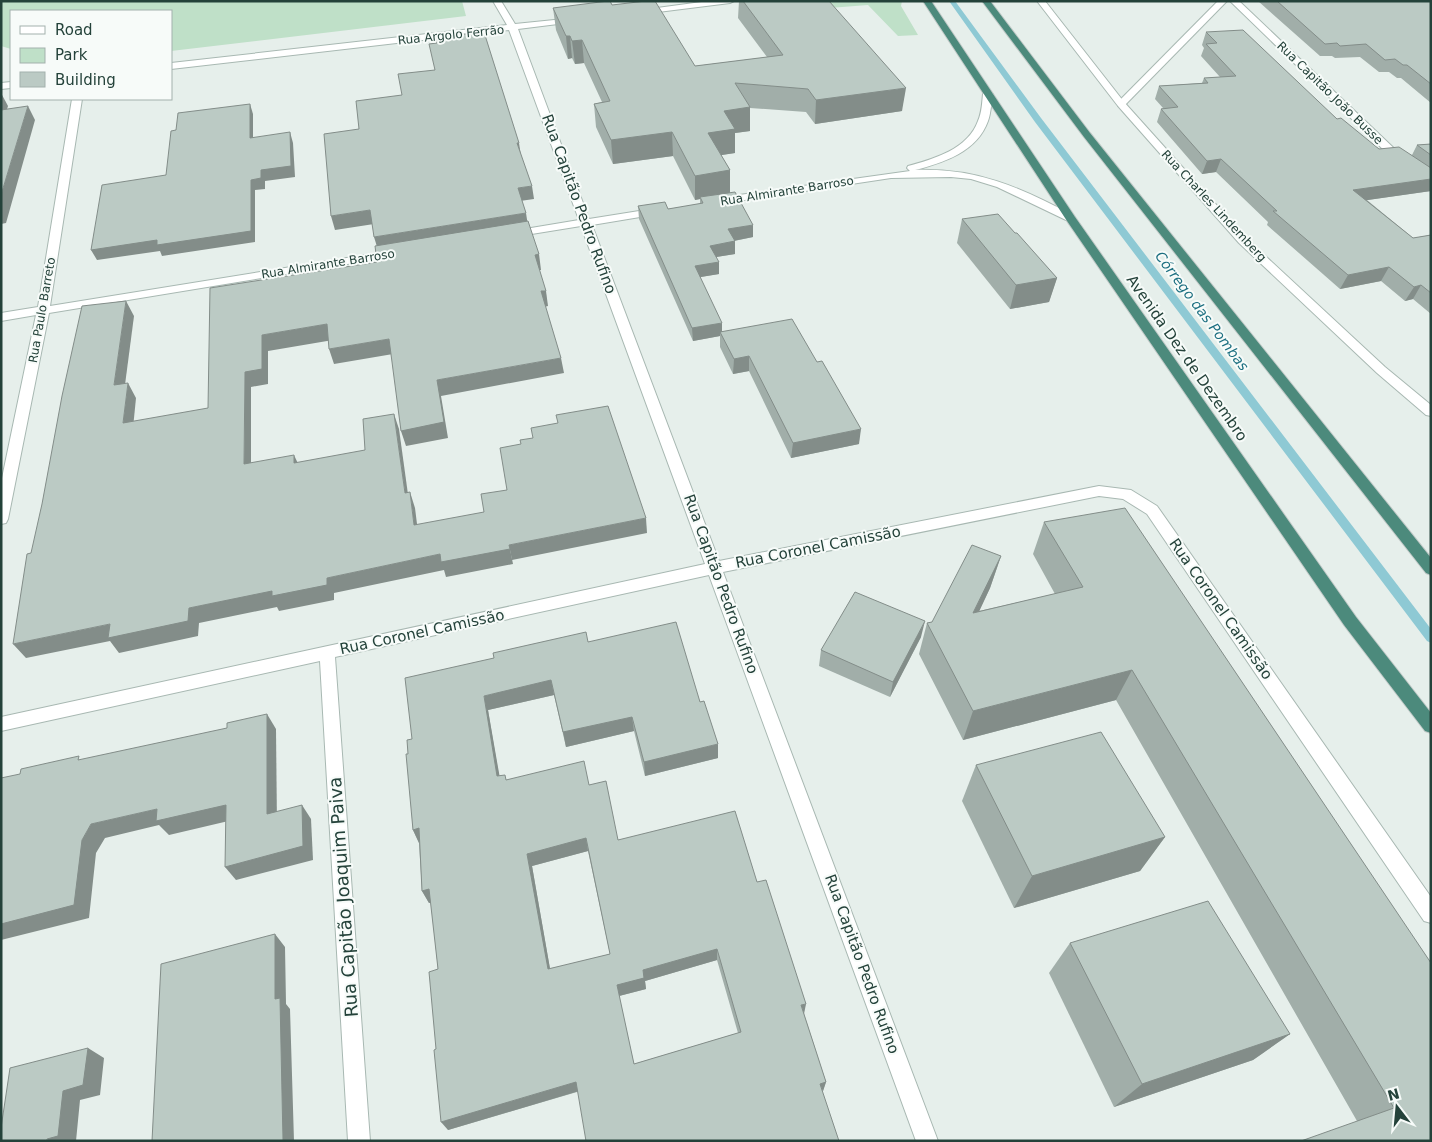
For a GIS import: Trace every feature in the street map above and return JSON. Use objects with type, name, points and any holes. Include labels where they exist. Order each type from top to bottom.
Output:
[{"type":"highway","name":"Avenida Dez de Dezembro","points":[[927,1],[1070,218],[1350,621],[1431,726]]},
{"type":"highway","points":[[986,1],[1087,135],[1431,569]]},
{"type":"street","name":"Rua Capitão Pedro Rufino","points":[[497,1],[513,28],[927,1141]]},
{"type":"street","points":[[631,13],[730,1]]},
{"type":"street","name":"Rua Charles Lindemberg","points":[[1041,1],[1121,104],[1243,242],[1381,370],[1431,412]]},
{"type":"street","points":[[1121,104],[1223,1]]},
{"type":"street","name":"Rua Capitão João Busse","points":[[1234,1],[1396,156],[1431,181]]},
{"type":"street","name":"Rua Argolo Ferrão","points":[[172,66],[582,19]]},
{"type":"street","name":"Rua Almirante Barroso","points":[[704,203],[892,174],[941,160],[968,143],[983,123],[988,94]]},
{"type":"street","name":"Rua Paulo Barreto","points":[[1,519],[43,311],[77,100]]},
{"type":"street","name":"Rua Almirante Barroso","points":[[892,174],[962,174],[990,180],[1023,193],[1070,218]]},
{"type":"street","points":[[497,236],[665,210]]},
{"type":"street","name":"Rua Almirante Barroso","points":[[1,317],[408,251]]},
{"type":"street","name":"Rua Coronel Camissão","points":[[1,724],[714,568],[1099,491],[1126,494],[1152,510],[1431,914]]},
{"type":"street","name":"Rua Capitão Joaquim Paiva","points":[[327,652],[359,1141]]},
{"type":"green space","points":[[1,1],[462,1],[466,16],[172,51],[172,10],[10,10],[10,49],[1,46]]},
{"type":"green space","points":[[902,1],[901,6],[918,35],[898,36],[868,5],[829,8],[823,2]]},
{"type":"building","points":[[610,1],[612,5],[655,1],[695,66],[783,55],[743,1],[829,1],[906,88],[816,100],[808,89],[735,83],[750,107],[724,111],[735,129],[708,133],[730,170],[695,176],[672,132],[611,140],[594,104],[610,101],[582,40],[572,41],[570,36],[566,36],[553,8]]},
{"type":"building","points":[[1277,1],[1431,1],[1431,84],[1407,65],[1403,65],[1395,59],[1385,60],[1366,44],[1340,46],[1337,43],[1325,44]]},
{"type":"building","points":[[1243,30],[1337,119],[1341,118],[1379,149],[1399,147],[1431,168],[1431,179],[1353,190],[1413,238],[1431,235],[1431,293],[1421,285],[1414,287],[1389,267],[1348,275],[1273,211],[1277,211],[1221,159],[1207,161],[1161,109],[1178,107],[1159,86],[1208,83],[1204,78],[1236,76],[1206,44],[1217,43],[1206,32]]},
{"type":"building","points":[[484,32],[519,143],[517,143],[532,186],[518,188],[526,213],[374,237],[370,210],[331,216],[324,134],[359,129],[356,101],[402,95],[398,74],[435,70],[429,44],[437,43],[436,37]]},
{"type":"building","points":[[250,104],[250,138],[290,132],[291,166],[261,170],[261,178],[251,180],[251,231],[157,245],[157,240],[91,250],[102,185],[166,175],[171,131],[176,130],[178,113]]},
{"type":"building","points":[[28,106],[1,195],[1,110]]},
{"type":"building","points":[[1431,144],[1431,155],[1417,145]]},
{"type":"building","points":[[735,192],[753,225],[728,229],[735,241],[710,246],[719,262],[695,266],[722,323],[692,328],[638,206],[665,202],[668,209],[703,203],[700,197]]},
{"type":"building","points":[[998,214],[1057,278],[1016,285],[962,219]]},
{"type":"building","points":[[528,221],[539,254],[535,255],[546,291],[541,291],[561,358],[437,380],[444,422],[401,431],[389,339],[329,349],[327,324],[262,335],[262,369],[245,372],[244,464],[294,455],[294,463],[365,450],[363,419],[394,414],[405,493],[410,492],[414,525],[484,512],[481,494],[507,490],[500,448],[521,444],[520,440],[533,438],[531,428],[558,423],[556,415],[608,406],[646,518],[509,545],[510,549],[441,562],[440,554],[327,578],[327,585],[272,596],[272,591],[189,608],[188,621],[108,638],[110,624],[13,644],[27,554],[31,553],[42,504],[62,396],[82,306],[126,301],[114,385],[128,383],[123,423],[208,408],[210,288],[377,262],[375,246]]},
{"type":"building","points":[[792,319],[817,362],[822,361],[861,429],[793,443],[749,356],[734,359],[720,332]]},
{"type":"building","points":[[1125,508],[1431,963],[1431,1141],[1301,1141],[1394,1108],[1132,670],[973,711],[927,623],[932,622],[972,545],[1001,556],[973,613],[1083,587],[1044,522]]},
{"type":"building","points":[[855,592],[925,621],[893,682],[821,650]]},
{"type":"building","points":[[676,622],[700,702],[704,701],[718,744],[644,762],[632,717],[563,732],[551,680],[484,696],[497,776],[505,775],[506,780],[584,761],[589,785],[606,781],[618,840],[735,811],[757,882],[766,880],[806,1004],[801,1005],[826,1082],[820,1084],[839,1141],[586,1141],[576,1082],[441,1122],[429,972],[438,969],[429,889],[422,891],[419,828],[413,830],[406,754],[408,754],[407,740],[412,739],[405,678],[494,658],[493,653],[586,632],[588,642]],"holes":[[[586,838],[610,954],[548,969],[527,854]],[[717,949],[741,1032],[634,1064],[617,985],[644,978],[643,970]]]},
{"type":"building","points":[[267,714],[267,814],[302,805],[303,846],[225,867],[226,805],[156,821],[157,809],[91,824],[82,840],[74,905],[1,924],[1,778],[20,774],[21,769],[79,756],[78,760],[227,728],[227,723]]},
{"type":"building","points":[[1101,732],[1165,837],[1032,876],[976,765]]},
{"type":"building","points":[[1208,901],[1290,1034],[1142,1084],[1070,943]]},
{"type":"building","points":[[275,934],[275,999],[280,998],[283,1141],[152,1141],[161,964]]},
{"type":"building","points":[[88,1048],[83,1085],[63,1091],[58,1136],[47,1139],[47,1141],[1,1141],[1,1128],[10,1068]]},
{"type":"waterway","name":"Córrego das Pombas","points":[[952,1],[1038,120],[1431,638]]}]
